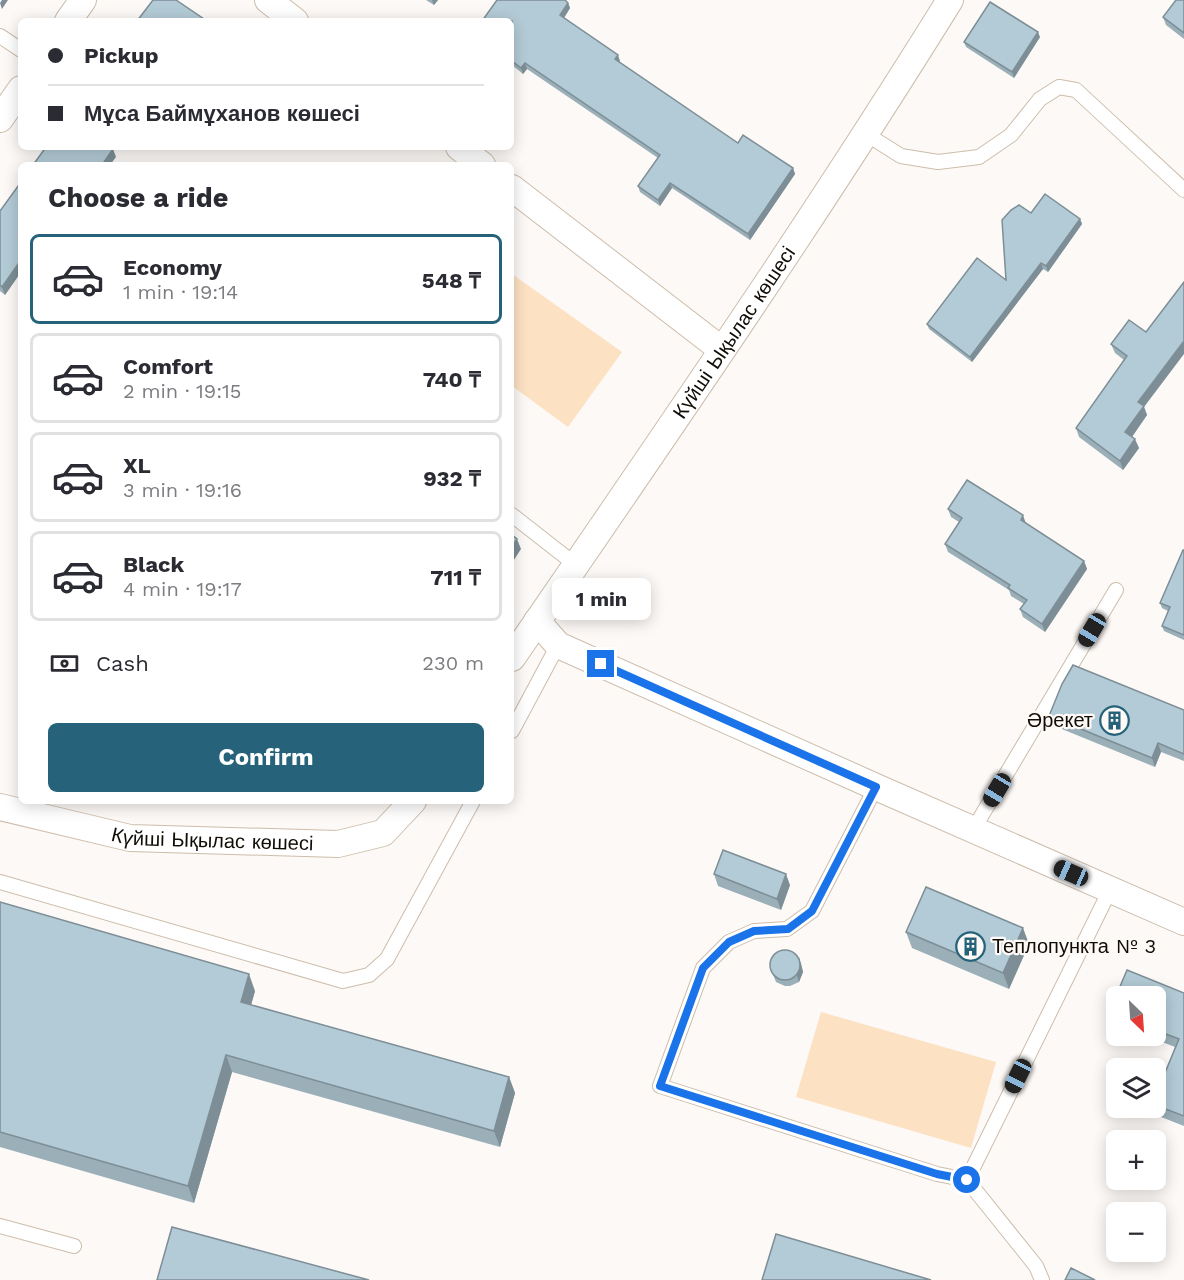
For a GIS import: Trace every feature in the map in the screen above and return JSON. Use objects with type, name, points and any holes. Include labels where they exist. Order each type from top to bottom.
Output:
[{"type":"street","points":[[70,18],[83,0]]},
{"type":"street","points":[[268,0],[291,18]]},
{"type":"street","name":"Күйші Ықылас көшесі","points":[[514,655],[866,134],[950,0]]},
{"type":"street","points":[[0,118],[18,92]]},
{"type":"street","points":[[463,150],[478,162]]},
{"type":"street","points":[[514,193],[722,350]]},
{"type":"street","points":[[537,621],[558,645],[1184,922]]},
{"type":"street","name":"Күйші Ықылас көшесі","points":[[0,807],[130,837],[338,844],[383,833],[410,804]]},
{"type":"lane","points":[[0,36],[18,48]]},
{"type":"lane","points":[[866,134],[901,156],[938,162],[978,156],[1011,135],[1040,99],[1059,87],[1076,90],[1184,190]]},
{"type":"lane","points":[[514,517],[576,565]]},
{"type":"lane","points":[[973,830],[1116,590]]},
{"type":"lane","points":[[514,727],[558,645]]},
{"type":"lane","points":[[876,787],[812,911],[788,929],[754,931],[729,942],[703,968],[660,1086],[937,1174],[967,1180],[1036,1266],[1042,1280]]},
{"type":"lane","points":[[0,882],[344,981],[369,975],[387,959],[471,804]]},
{"type":"lane","points":[[967,1180],[1110,890]]},
{"type":"lane","points":[[0,1226],[74,1246]]},
{"type":"shaded area","points":[[514,275],[622,352],[568,427],[514,387]]},
{"type":"shaded area","points":[[821,1012],[996,1062],[971,1148],[796,1097]]},
{"type":"building","points":[[153,0],[176,0],[203,18],[139,18]]},
{"type":"building","points":[[497,0],[565,0],[568,3],[560,15],[618,55],[615,59],[738,143],[743,135],[793,168],[748,234],[670,183],[658,200],[638,186],[660,155],[525,63],[521,68],[514,63],[514,18],[484,18]]},
{"type":"building","points":[[1176,0],[1184,0],[1184,33],[1163,17]]},
{"type":"building","points":[[990,2],[1038,32],[1012,72],[964,42]]},
{"type":"building","points":[[44,150],[112,150],[104,162],[35,162]]},
{"type":"building","points":[[18,186],[18,264],[2,287],[0,285],[0,211]]},
{"type":"building","points":[[1045,194],[1080,219],[1046,266],[1041,263],[970,357],[927,324],[977,258],[1006,280],[1002,220],[1019,205],[1031,213]]},
{"type":"building","points":[[1184,282],[1184,341],[1138,402],[1144,406],[1125,432],[1135,439],[1120,461],[1076,428],[1127,356],[1111,344],[1129,320],[1146,332]]},
{"type":"building","points":[[967,480],[1023,515],[1021,520],[1084,561],[1042,624],[1020,609],[1027,600],[1008,588],[1010,585],[945,544],[962,518],[948,509]]},
{"type":"building","points":[[1183,550],[1184,635],[1162,626],[1170,607],[1160,603]]},
{"type":"building","name":"Әрекет","points":[[1073,665],[1184,710],[1184,754],[1158,743],[1152,758],[1049,716],[1062,684]]},
{"type":"building","points":[[723,850],[786,874],[777,899],[714,874]]},
{"type":"building","name":"Теплопункта № 3","points":[[926,887],[1023,928],[1003,973],[906,932]]},
{"type":"building","points":[[0,902],[249,974],[241,1002],[509,1077],[494,1131],[226,1055],[188,1186],[0,1132]]},
{"type":"building","points":[[785,950],[796,954],[800,965],[796,976],[785,980],[774,976],[770,965],[774,954]]},
{"type":"building","points":[[1127,970],[1184,993],[1184,1116],[1166,1109],[1166,1070],[1179,1039],[1166,1034],[1166,986],[1120,986]]},
{"type":"building","points":[[172,1227],[369,1280],[157,1280]]},
{"type":"building","points":[[776,1234],[931,1280],[762,1280]]},
{"type":"building","points":[[1071,1268],[1095,1280],[1065,1280]]},
{"type":"place","name":"Әрекет","points":[[1114,720]]},
{"type":"place","name":"Теплопункта № 3","points":[[971,946]]},
{"type":"route","points":[[601,664],[876,787],[812,911],[788,929],[754,931],[729,942],[703,968],[660,1086],[937,1174],[967,1180]]}]
